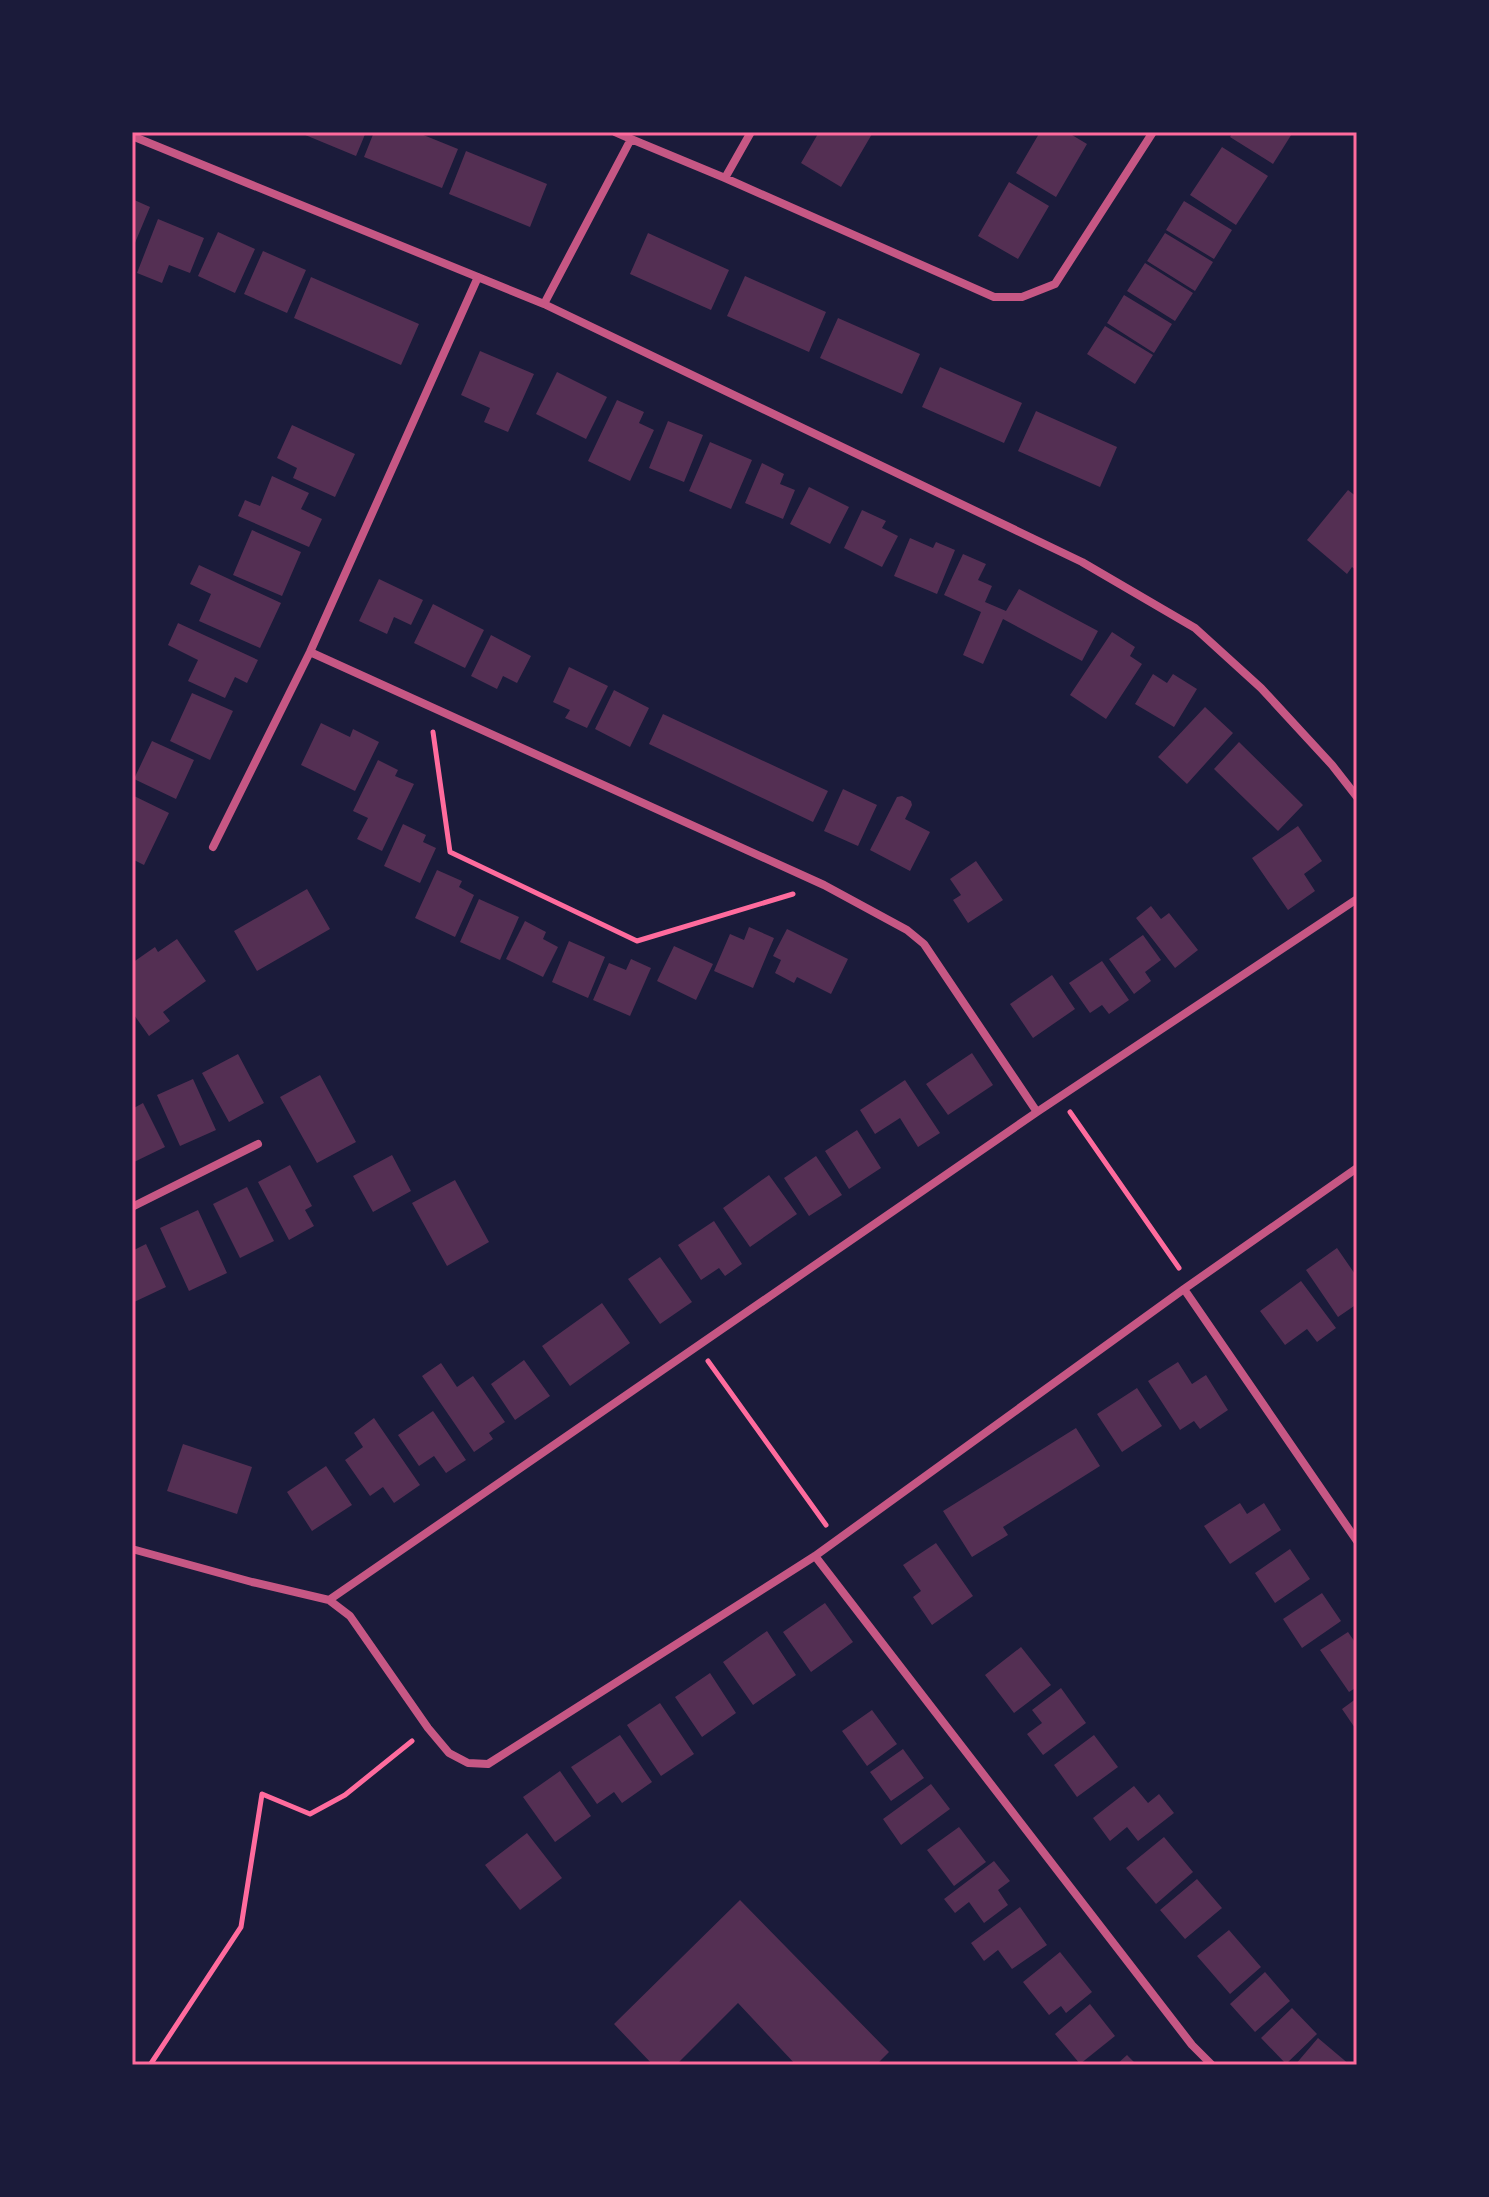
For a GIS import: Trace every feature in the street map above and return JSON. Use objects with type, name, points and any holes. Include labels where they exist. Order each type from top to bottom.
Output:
[{"type":"street","points":[[615,132],[994,297],[1022,297],[1055,284],[1153,132]]},
{"type":"street","points":[[725,178],[751,132]]},
{"type":"street","points":[[132,136],[544,304],[1082,562],[1195,628],[1261,688],[1357,797]]},
{"type":"street","points":[[544,304],[631,139]]},
{"type":"street","points":[[213,847],[310,652],[478,277]]},
{"type":"street","points":[[310,652],[824,885],[907,930],[924,944],[1037,1112]]},
{"type":"street","points":[[329,1600],[1037,1112],[1357,899]]},
{"type":"street","points":[[132,1207],[258,1144]]},
{"type":"street","points":[[132,1549],[329,1600],[350,1616],[449,1753],[468,1763],[488,1764],[815,1556],[1357,1168]]},
{"type":"street","points":[[1187,1287],[1357,1541]]},
{"type":"street","points":[[815,1556],[1192,2045],[1212,2065]]},
{"type":"path","points":[[429,705],[450,852],[637,941],[824,885]]},
{"type":"path","points":[[1059,1097],[1187,1287]]},
{"type":"path","points":[[698,1347],[837,1540]]},
{"type":"path","points":[[150,2065],[241,1927],[262,1794],[310,1814],[345,1795],[428,1728]]},
{"type":"building","points":[[298,132],[366,132],[356,156]]},
{"type":"building","points":[[374,132],[416,132],[458,149],[442,188],[364,157]]},
{"type":"building","points":[[819,132],[872,134],[841,187],[801,163]]},
{"type":"building","points":[[1040,132],[1067,132],[1087,144],[1056,197],[1016,173]]},
{"type":"building","points":[[1233,132],[1293,132],[1273,164],[1230,137]]},
{"type":"building","points":[[1222,147],[1268,176],[1236,225],[1190,195]]},
{"type":"building","points":[[466,151],[547,184],[530,227],[449,194]]},
{"type":"building","points":[[1009,182],[1049,206],[1018,259],[978,236]]},
{"type":"building","points":[[132,199],[150,207],[132,250]]},
{"type":"building","points":[[1184,201],[1232,230],[1214,259],[1166,230]]},
{"type":"building","points":[[158,219],[204,238],[190,273],[169,265],[162,283],[137,273]]},
{"type":"building","points":[[218,232],[255,249],[235,293],[198,276]]},
{"type":"building","points":[[648,233],[729,270],[711,310],[630,274]]},
{"type":"building","points":[[1165,233],[1213,262],[1195,291],[1147,261]]},
{"type":"building","points":[[263,251],[306,270],[287,313],[244,294]]},
{"type":"building","points":[[1145,263],[1193,293],[1175,321],[1127,291]]},
{"type":"building","points":[[745,276],[826,312],[809,352],[727,316]]},
{"type":"building","points":[[311,277],[419,324],[401,365],[294,318]]},
{"type":"building","points":[[1124,295],[1172,324],[1154,353],[1107,323]]},
{"type":"building","points":[[838,318],[920,354],[902,394],[820,358]]},
{"type":"building","points":[[1105,326],[1153,355],[1135,384],[1087,354]]},
{"type":"building","points":[[480,351],[534,374],[508,432],[484,422],[490,408],[461,395]]},
{"type":"building","points":[[940,367],[1022,403],[1004,443],[922,407]]},
{"type":"building","points":[[557,372],[607,397],[586,439],[536,414]]},
{"type":"building","points":[[617,400],[644,412],[639,423],[654,430],[630,481],[588,461]]},
{"type":"building","points":[[1036,411],[1117,447],[1100,487],[1018,451]]},
{"type":"building","points":[[668,421],[703,435],[684,482],[649,468]]},
{"type":"building","points":[[292,425],[355,454],[335,497],[293,478],[297,468],[277,458]]},
{"type":"building","points":[[710,442],[752,460],[731,509],[689,491]]},
{"type":"building","points":[[762,463],[784,474],[780,484],[795,490],[783,519],[745,503]]},
{"type":"building","points":[[272,476],[309,493],[301,509],[322,519],[309,547],[238,516],[245,500],[260,506]]},
{"type":"building","points":[[809,487],[849,507],[830,544],[790,524]]},
{"type":"building","points":[[1348,490],[1357,497],[1357,571],[1352,567],[1347,574],[1307,540]]},
{"type":"building","points":[[862,510],[886,521],[882,528],[898,536],[882,567],[844,548]]},
{"type":"building","points":[[252,530],[301,552],[282,596],[233,575]]},
{"type":"building","points":[[910,538],[933,548],[936,542],[955,550],[937,594],[894,576]]},
{"type":"building","points":[[963,554],[986,564],[978,580],[992,586],[985,602],[1006,611],[1019,589],[1098,631],[1082,661],[1003,619],[983,664],[963,655],[981,612],[944,595]]},
{"type":"building","points":[[199,565],[281,603],[260,648],[199,621],[211,594],[190,584]]},
{"type":"building","points":[[379,579],[423,600],[411,625],[394,617],[387,634],[359,621]]},
{"type":"building","points":[[433,604],[484,630],[465,668],[414,643]]},
{"type":"building","points":[[178,623],[258,660],[247,683],[235,677],[225,698],[188,681],[198,660],[168,645]]},
{"type":"building","points":[[1112,632],[1135,647],[1130,656],[1142,664],[1106,719],[1070,695]]},
{"type":"building","points":[[491,635],[531,656],[517,683],[503,676],[497,689],[471,676]]},
{"type":"building","points":[[569,667],[608,686],[587,728],[565,718],[570,710],[553,702]]},
{"type":"building","points":[[1153,674],[1167,683],[1173,674],[1197,689],[1174,727],[1135,704]]},
{"type":"building","points":[[614,690],[649,708],[630,747],[595,729]]},
{"type":"building","points":[[192,693],[233,711],[210,760],[170,741]]},
{"type":"building","points":[[1205,707],[1233,733],[1187,784],[1158,757]]},
{"type":"building","points":[[663,714],[828,791],[813,822],[649,744]]},
{"type":"building","points":[[321,723],[350,737],[353,729],[379,742],[355,791],[301,765]]},
{"type":"building","points":[[152,741],[194,760],[176,799],[134,779]]},
{"type":"building","points":[[1239,742],[1303,805],[1278,831],[1214,769]]},
{"type":"building","points":[[378,760],[398,770],[395,776],[414,784],[382,851],[357,839],[368,818],[353,811]]},
{"type":"building","points":[[843,789],[877,805],[858,846],[824,831]]},
{"type":"building","points":[[132,795],[169,813],[144,865],[132,859]]},
{"type":"building","points":[[902,796],[912,805],[905,819],[930,832],[910,871],[870,850],[897,797]]},
{"type":"building","points":[[403,824],[426,835],[423,842],[436,848],[420,883],[384,866]]},
{"type":"building","points":[[1298,826],[1322,861],[1304,874],[1315,891],[1288,910],[1252,858]]},
{"type":"building","points":[[976,861],[1003,900],[968,923],[953,900],[961,895],[950,879]]},
{"type":"building","points":[[437,870],[462,881],[459,887],[474,895],[455,937],[415,918]]},
{"type":"building","points":[[307,889],[330,929],[257,971],[234,931]]},
{"type":"building","points":[[479,899],[519,917],[500,960],[460,942]]},
{"type":"building","points":[[1151,906],[1161,919],[1169,913],[1198,950],[1175,968],[1136,918]]},
{"type":"building","points":[[525,921],[546,932],[543,939],[558,947],[543,977],[506,959]]},
{"type":"building","points":[[749,927],[774,938],[753,988],[714,971],[730,934],[744,940]]},
{"type":"building","points":[[787,929],[848,959],[831,994],[797,977],[794,983],[775,973],[781,960],[773,956]]},
{"type":"building","points":[[1143,935],[1161,960],[1145,972],[1151,981],[1134,994],[1109,959]]},
{"type":"building","points":[[177,939],[206,981],[163,1012],[170,1021],[149,1036],[132,1012],[132,963],[155,947],[158,952]]},
{"type":"building","points":[[569,941],[605,957],[588,998],[552,982]]},
{"type":"building","points":[[674,946],[713,964],[696,1000],[657,981]]},
{"type":"building","points":[[631,959],[651,968],[630,1016],[593,1000],[609,963],[626,970]]},
{"type":"building","points":[[1102,961],[1129,1000],[1109,1014],[1102,1005],[1090,1013],[1069,983]]},
{"type":"building","points":[[1052,975],[1075,1009],[1033,1038],[1010,1004]]},
{"type":"building","points":[[972,1053],[993,1085],[948,1115],[926,1084]]},
{"type":"building","points":[[238,1054],[264,1103],[229,1122],[202,1073]]},
{"type":"building","points":[[320,1075],[356,1142],[317,1163],[280,1097]]},
{"type":"building","points":[[193,1079],[216,1130],[180,1146],[157,1095]]},
{"type":"building","points":[[905,1080],[940,1133],[918,1147],[900,1118],[875,1134],[860,1110]]},
{"type":"building","points":[[143,1103],[165,1147],[132,1163],[132,1109]]},
{"type":"building","points":[[857,1130],[881,1168],[849,1189],[825,1151]]},
{"type":"building","points":[[392,1155],[411,1191],[373,1212],[353,1176]]},
{"type":"building","points":[[816,1156],[842,1195],[809,1216],[784,1178]]},
{"type":"building","points":[[290,1165],[312,1206],[305,1210],[314,1226],[289,1240],[258,1182]]},
{"type":"building","points":[[769,1175],[797,1214],[750,1247],[723,1208]]},
{"type":"building","points":[[455,1180],[489,1242],[447,1266],[412,1203]]},
{"type":"building","points":[[247,1187],[274,1241],[240,1258],[213,1204]]},
{"type":"building","points":[[198,1210],[227,1273],[189,1291],[160,1228]]},
{"type":"building","points":[[714,1221],[742,1264],[725,1276],[719,1268],[701,1280],[678,1245]]},
{"type":"building","points":[[146,1244],[166,1287],[132,1303],[132,1251]]},
{"type":"building","points":[[1337,1248],[1357,1277],[1357,1304],[1338,1317],[1306,1270]]},
{"type":"building","points":[[660,1257],[692,1302],[660,1324],[628,1279]]},
{"type":"building","points":[[1301,1281],[1336,1328],[1317,1342],[1307,1329],[1285,1345],[1260,1311]]},
{"type":"building","points":[[602,1303],[630,1343],[570,1386],[542,1346]]},
{"type":"building","points":[[524,1360],[550,1396],[515,1420],[491,1384]]},
{"type":"building","points":[[1178,1362],[1192,1384],[1206,1375],[1228,1410],[1200,1429],[1194,1421],[1180,1430],[1148,1381]]},
{"type":"building","points":[[441,1363],[457,1387],[473,1376],[505,1422],[489,1433],[493,1439],[474,1452],[422,1376]]},
{"type":"building","points":[[1137,1388],[1162,1426],[1122,1452],[1097,1414]]},
{"type":"building","points":[[433,1411],[466,1460],[446,1473],[434,1456],[419,1466],[398,1435]]},
{"type":"building","points":[[374,1418],[420,1485],[394,1503],[383,1487],[370,1496],[345,1460],[363,1447],[354,1433]]},
{"type":"building","points":[[1076,1428],[1100,1466],[1003,1527],[1008,1535],[972,1557],[943,1511]]},
{"type":"building","points":[[183,1444],[252,1467],[237,1514],[167,1491]]},
{"type":"building","points":[[326,1466],[352,1505],[312,1531],[287,1492]]},
{"type":"building","points":[[1240,1503],[1247,1514],[1264,1503],[1281,1530],[1230,1564],[1204,1526]]},
{"type":"building","points":[[936,1543],[973,1596],[932,1625],[913,1597],[921,1591],[903,1565]]},
{"type":"building","points":[[1290,1549],[1310,1579],[1275,1603],[1255,1573]]},
{"type":"building","points":[[1322,1593],[1341,1621],[1302,1648],[1283,1619]]},
{"type":"building","points":[[825,1603],[853,1642],[811,1672],[783,1632]]},
{"type":"building","points":[[767,1631],[796,1675],[753,1705],[723,1662]]},
{"type":"building","points":[[1348,1632],[1357,1645],[1357,1687],[1349,1692],[1320,1650]]},
{"type":"building","points":[[1021,1647],[1051,1685],[1014,1713],[985,1675]]},
{"type":"building","points":[[710,1673],[736,1713],[702,1737],[675,1697]]},
{"type":"building","points":[[1061,1688],[1086,1723],[1043,1755],[1027,1734],[1042,1723],[1032,1710]]},
{"type":"building","points":[[1357,1698],[1357,1731],[1342,1709]]},
{"type":"building","points":[[660,1703],[694,1754],[661,1776],[627,1725]]},
{"type":"building","points":[[872,1710],[897,1744],[867,1766],[842,1731]]},
{"type":"building","points":[[620,1735],[652,1782],[622,1803],[614,1792],[597,1804],[571,1767]]},
{"type":"building","points":[[1094,1735],[1118,1767],[1077,1797],[1054,1765]]},
{"type":"building","points":[[903,1749],[924,1778],[891,1801],[870,1772]]},
{"type":"building","points":[[560,1771],[591,1816],[555,1842],[523,1797]]},
{"type":"building","points":[[931,1784],[950,1809],[901,1845],[883,1819]]},
{"type":"building","points":[[1134,1786],[1148,1803],[1159,1794],[1174,1813],[1138,1841],[1127,1827],[1110,1841],[1093,1818]]},
{"type":"building","points":[[959,1827],[986,1862],[954,1886],[927,1850]]},
{"type":"building","points":[[527,1833],[562,1878],[520,1910],[485,1865]]},
{"type":"building","points":[[1164,1837],[1193,1872],[1156,1904],[1126,1868]]},
{"type":"building","points":[[994,1861],[1010,1881],[998,1890],[1008,1905],[984,1923],[969,1902],[955,1913],[944,1899]]},
{"type":"building","points":[[1197,1879],[1222,1908],[1185,1939],[1160,1910]]},
{"type":"building","points":[[740,1900],[889,2052],[876,2065],[796,2065],[738,2003],[676,2065],[653,2065],[614,2024]]},
{"type":"building","points":[[1020,1907],[1047,1945],[1012,1969],[998,1950],[984,1961],[971,1943]]},
{"type":"building","points":[[1229,1930],[1261,1967],[1230,1994],[1197,1956]]},
{"type":"building","points":[[1060,1952],[1092,1992],[1066,2013],[1061,2006],[1049,2015],[1023,1982]]},
{"type":"building","points":[[1265,1972],[1290,2001],[1255,2032],[1230,2004]]},
{"type":"building","points":[[1090,2004],[1115,2036],[1080,2064],[1055,2034]]},
{"type":"building","points":[[1292,2008],[1317,2034],[1286,2064],[1261,2038]]},
{"type":"building","points":[[1318,2038],[1350,2065],[1295,2065]]},
{"type":"building","points":[[1127,2055],[1137,2065],[1116,2065]]}]
